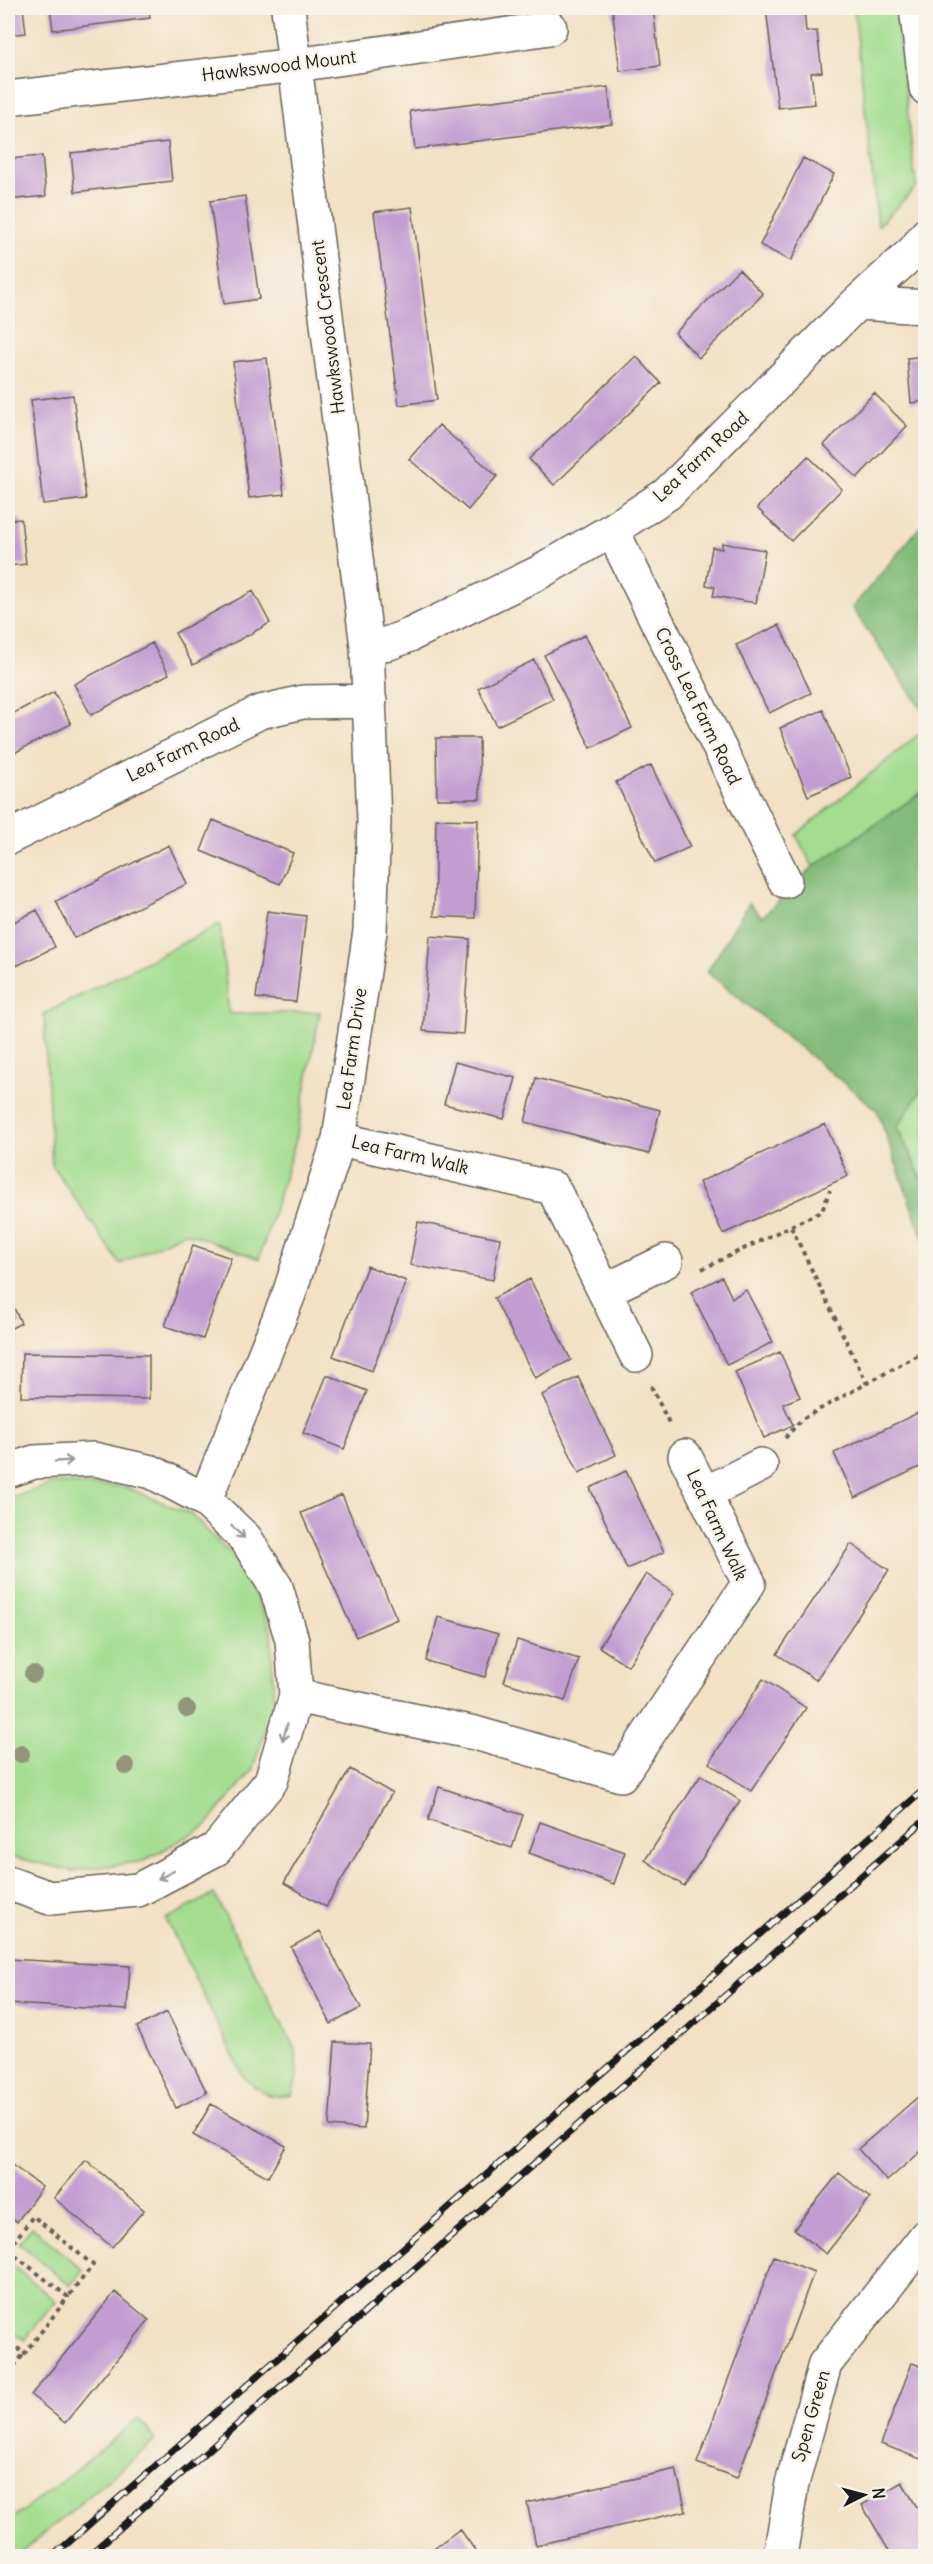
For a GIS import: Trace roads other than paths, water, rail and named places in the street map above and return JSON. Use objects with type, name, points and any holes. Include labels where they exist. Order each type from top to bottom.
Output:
[{"type":"street","name":"Hawkswood Crescent","points":[[288,8],[367,647]]},
{"type":"street","points":[[916,8],[926,88]]},
{"type":"street","name":"Hawkswood Mount","points":[[8,98],[296,65],[550,28]]},
{"type":"street","name":"Lea Farm Road","points":[[367,647],[389,643],[410,635],[540,572],[612,530],[667,494],[856,303],[914,251],[926,236]]},
{"type":"street","points":[[856,303],[926,307]]},
{"type":"street","name":"Cross Lea Farm Road","points":[[612,530],[785,881]]},
{"type":"street","name":"Lea Farm Drive","points":[[205,1500],[289,1294],[339,1139],[370,931],[374,821],[367,647]]},
{"type":"street","name":"Lea Farm Road","points":[[8,838],[260,712],[303,702],[370,701]]},
{"type":"street","name":"Lea Farm Walk","points":[[339,1139],[553,1188],[636,1354]]},
{"type":"street","points":[[604,1291],[666,1261]]},
{"type":"street","name":"Lea Farm Walk","points":[[296,1696],[475,1733],[621,1775],[748,1583],[685,1456]]},
{"type":"street","points":[[8,1471],[34,1462],[94,1459],[153,1472],[205,1500],[246,1539],[276,1587],[292,1640],[296,1696],[271,1781],[216,1849],[138,1890],[50,1898],[8,1883]]},
{"type":"street","points":[[704,1494],[761,1465]]},
{"type":"street","name":"Spen Green","points":[[780,2556],[792,2484],[825,2364],[926,2236]]},
{"type":"railway","points":[[53,2556],[926,1788]]},
{"type":"railway","points":[[88,2556],[926,1819]]}]
